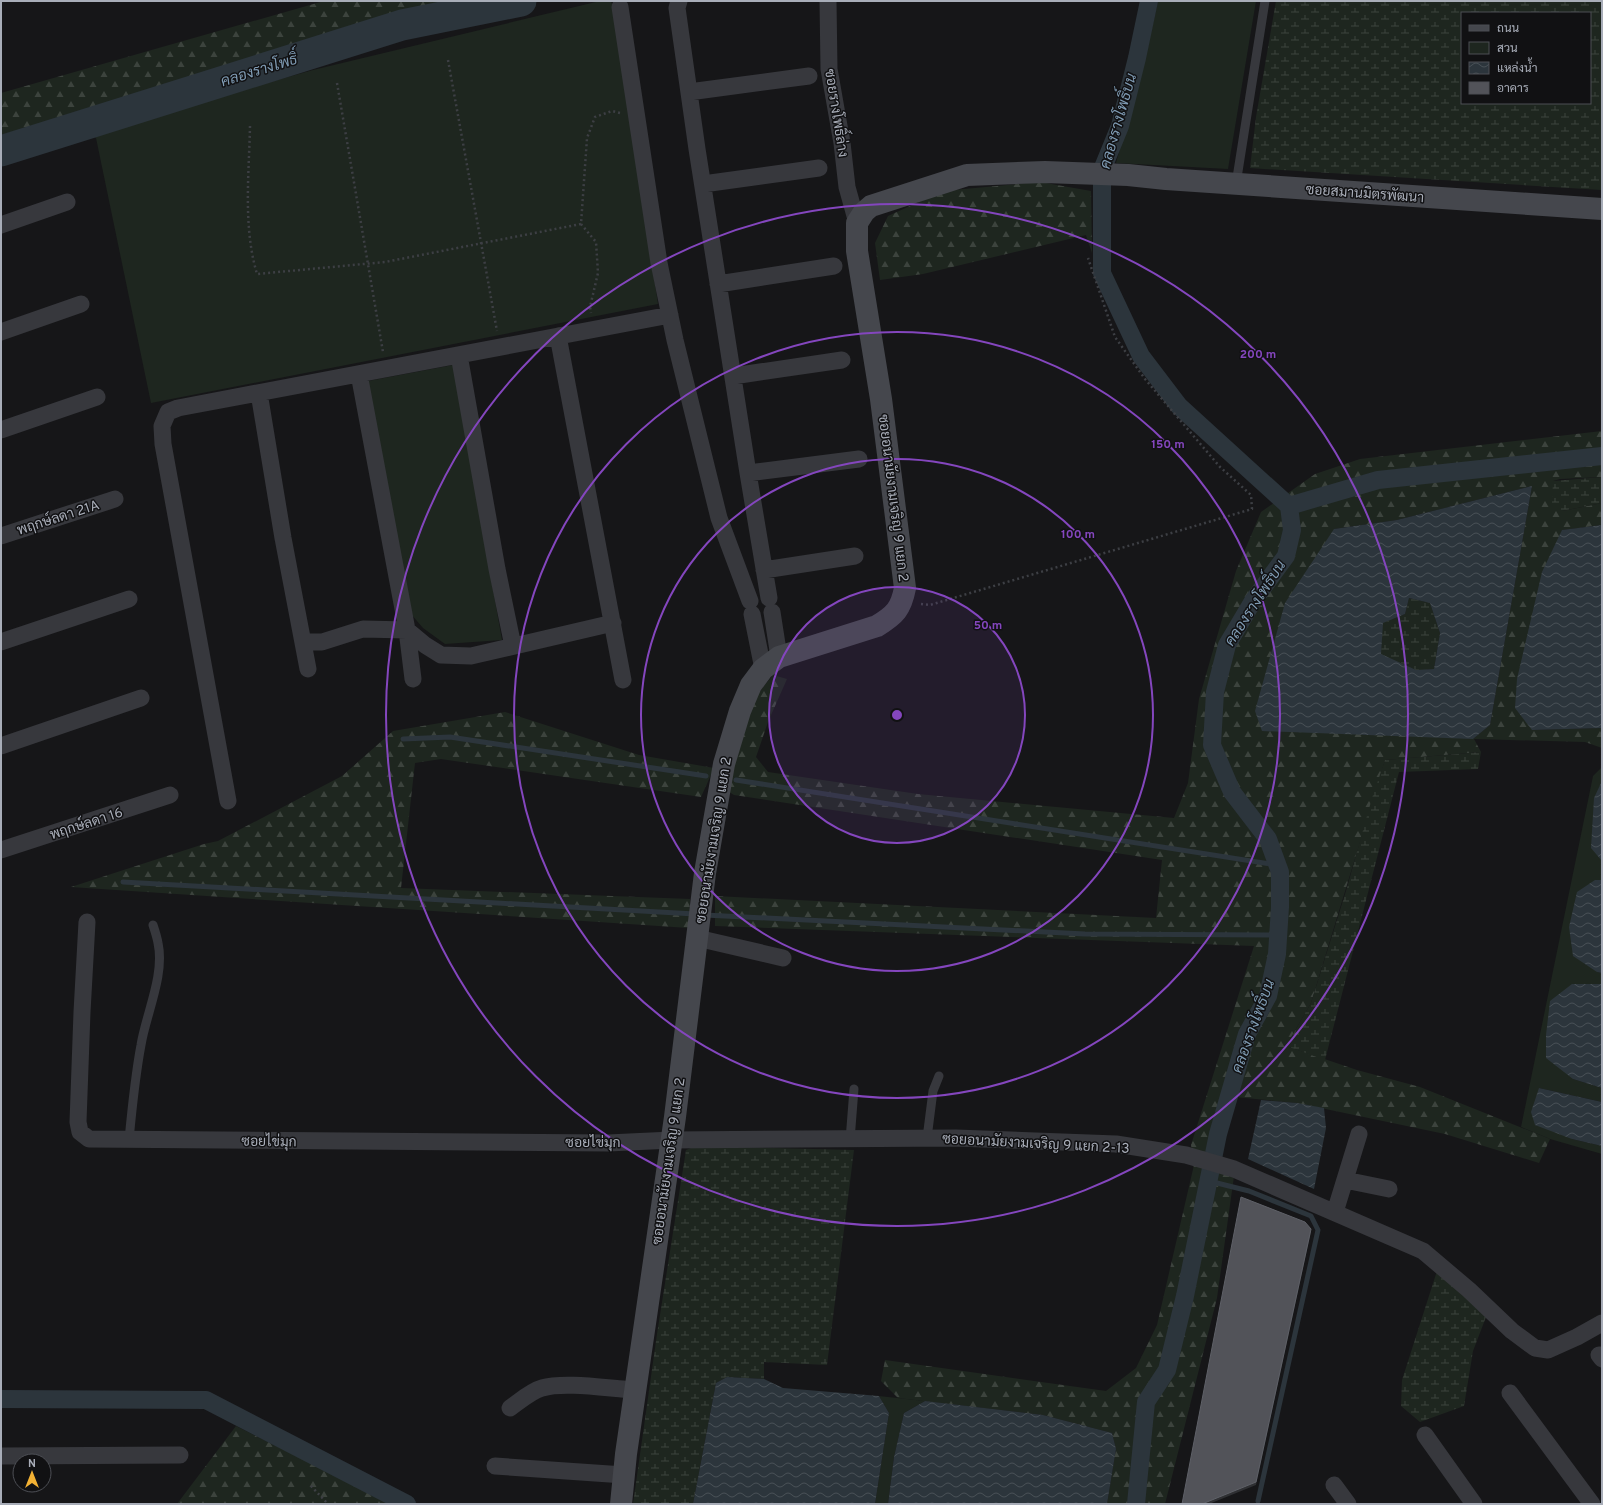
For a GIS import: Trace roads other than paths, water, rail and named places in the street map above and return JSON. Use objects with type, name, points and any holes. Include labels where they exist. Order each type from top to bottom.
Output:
[{"type":"street","points":[[680,1],[677,8],[689,92],[718,284],[768,591],[771,663]]},
{"type":"street","name":"ซอยรางโพธิ์ล่าง","points":[[828,1],[829,69],[842,143],[847,187],[857,223]]},
{"type":"street","points":[[620,7],[659,263],[670,315],[719,518],[771,663]]},
{"type":"street","points":[[689,92],[809,76]]},
{"type":"street","points":[[703,184],[819,168]]},
{"type":"street","name":"ซอยสมานมิตรพัฒนา","points":[[857,223],[864,212],[871,206],[967,175],[1045,172],[1128,175],[1236,184],[1602,209]]},
{"type":"street","points":[[1,225],[67,202]]},
{"type":"street","name":"ซอยอนามัยงามเจริญ 9 แยก 2","points":[[622,1504],[624,1474],[672,1140],[716,806],[724,764],[740,710],[752,685],[771,663],[877,626],[891,618],[902,602],[905,588],[903,561],[881,400],[857,251],[857,223]]},
{"type":"street","points":[[718,284],[834,266]]},
{"type":"street","points":[[1,332],[81,304]]},
{"type":"street","points":[[228,801],[163,444],[162,426],[168,412],[178,408],[670,315]]},
{"type":"street","points":[[558,336],[623,680]]},
{"type":"street","points":[[459,355],[497,569],[513,646]]},
{"type":"street","points":[[733,376],[842,360]]},
{"type":"street","points":[[359,374],[407,630],[413,679]]},
{"type":"street","points":[[259,393],[308,669]]},
{"type":"street","points":[[1,430],[97,397]]},
{"type":"street","points":[[748,473],[859,459]]},
{"type":"street","name":"พฤกษ์ลดา 21A","points":[[1,536],[115,499]]},
{"type":"street","points":[[749,601],[768,591],[855,556]]},
{"type":"street","points":[[1,642],[129,599]]},
{"type":"street","points":[[303,642],[322,642],[363,629],[407,630],[425,645],[441,654],[471,656],[613,623]]},
{"type":"street","points":[[1,746],[141,698]]},
{"type":"street","name":"พฤกษ์ลดา 16","points":[[1,850],[170,795]]},
{"type":"street","points":[[700,919],[783,958]]},
{"type":"street","name":"ซอยไข่มุก","points":[[87,922],[78,1122],[80,1132],[89,1139],[600,1143],[672,1140]]},
{"type":"street","points":[[1336,1212],[1359,1134]]},
{"type":"street","name":"ซอยอนามัยงามเจริญ 9 แยก 2-13","points":[[672,1140],[850,1140],[926,1138],[1116,1144],[1186,1155],[1234,1169],[1423,1251],[1469,1290],[1512,1331],[1535,1348],[1548,1350],[1577,1337],[1602,1323]]},
{"type":"street","points":[[1345,1180],[1389,1189]]},
{"type":"street","points":[[510,1408],[542,1388],[566,1385],[636,1390]]},
{"type":"street","points":[[1510,1393],[1592,1504]]},
{"type":"street","points":[[1424,1435],[1474,1504]]},
{"type":"street","points":[[1,1456],[180,1455]]},
{"type":"street","points":[[495,1466],[624,1474]]},
{"type":"street","points":[[1334,1485],[1348,1504]]},
{"type":"lane","points":[[1236,184],[1265,1]]},
{"type":"lane","points":[[129,1140],[133,1092],[141,1044],[155,992],[159,962],[159,944],[153,925]]},
{"type":"lane","points":[[926,1138],[933,1091],[939,1076]]},
{"type":"lane","points":[[850,1140],[854,1089]]},
{"type":"water","points":[[1532,486],[1490,725],[1473,739],[1262,731],[1255,711],[1285,603],[1334,529],[1397,520]],"holes":[[[1409,598],[1430,603],[1440,633],[1434,669],[1416,670],[1381,654],[1383,623],[1405,614]]]},
{"type":"water","points":[[1602,525],[1602,728],[1532,730],[1515,708],[1517,679],[1542,572],[1562,530]]},
{"type":"water","points":[[1602,781],[1602,861],[1591,848],[1594,798]]},
{"type":"water","points":[[1595,880],[1602,880],[1602,973],[1597,972],[1573,956],[1569,927],[1577,892]]},
{"type":"water","points":[[1572,984],[1602,984],[1602,1088],[1573,1079],[1546,1058],[1546,1035],[1550,1001]]},
{"type":"water","points":[[1539,1088],[1602,1102],[1602,1146],[1572,1139],[1535,1125],[1531,1112]]},
{"type":"water","points":[[1261,1100],[1297,1103],[1324,1108],[1326,1128],[1314,1189],[1248,1159]]},
{"type":"water","points":[[727,1377],[764,1379],[783,1388],[879,1396],[889,1413],[875,1504],[693,1504],[716,1383]]},
{"type":"water","points":[[925,1401],[1043,1415],[1112,1433],[1116,1449],[1107,1504],[888,1504],[894,1457],[904,1413]]},
{"type":"waterway","name":"คลองรางโพธิ์","points":[[1,151],[402,25],[521,1]]},
{"type":"waterway","name":"คลองรางโพธิ์บน","points":[[1136,1504],[1146,1402],[1167,1370],[1185,1296],[1218,1134],[1247,1034],[1268,996],[1277,954],[1280,907],[1280,872],[1268,839],[1232,792],[1212,745],[1215,692],[1227,645],[1253,601],[1286,556],[1292,530],[1289,506],[1179,406],[1141,356],[1102,273],[1102,170],[1120,126],[1149,1]]},
{"type":"waterway","points":[[1289,506],[1378,480],[1602,456]]},
{"type":"waterway","points":[[403,739],[450,737],[706,776]]},
{"type":"waterway","points":[[736,780],[1277,865]]},
{"type":"waterway","points":[[123,882],[695,914]]},
{"type":"waterway","points":[[705,915],[1085,934],[1278,935]]},
{"type":"waterway","points":[[1209,1181],[1249,1191],[1311,1216],[1318,1230],[1258,1501]]},
{"type":"waterway","points":[[1,1399],[206,1400],[407,1504]]}]
